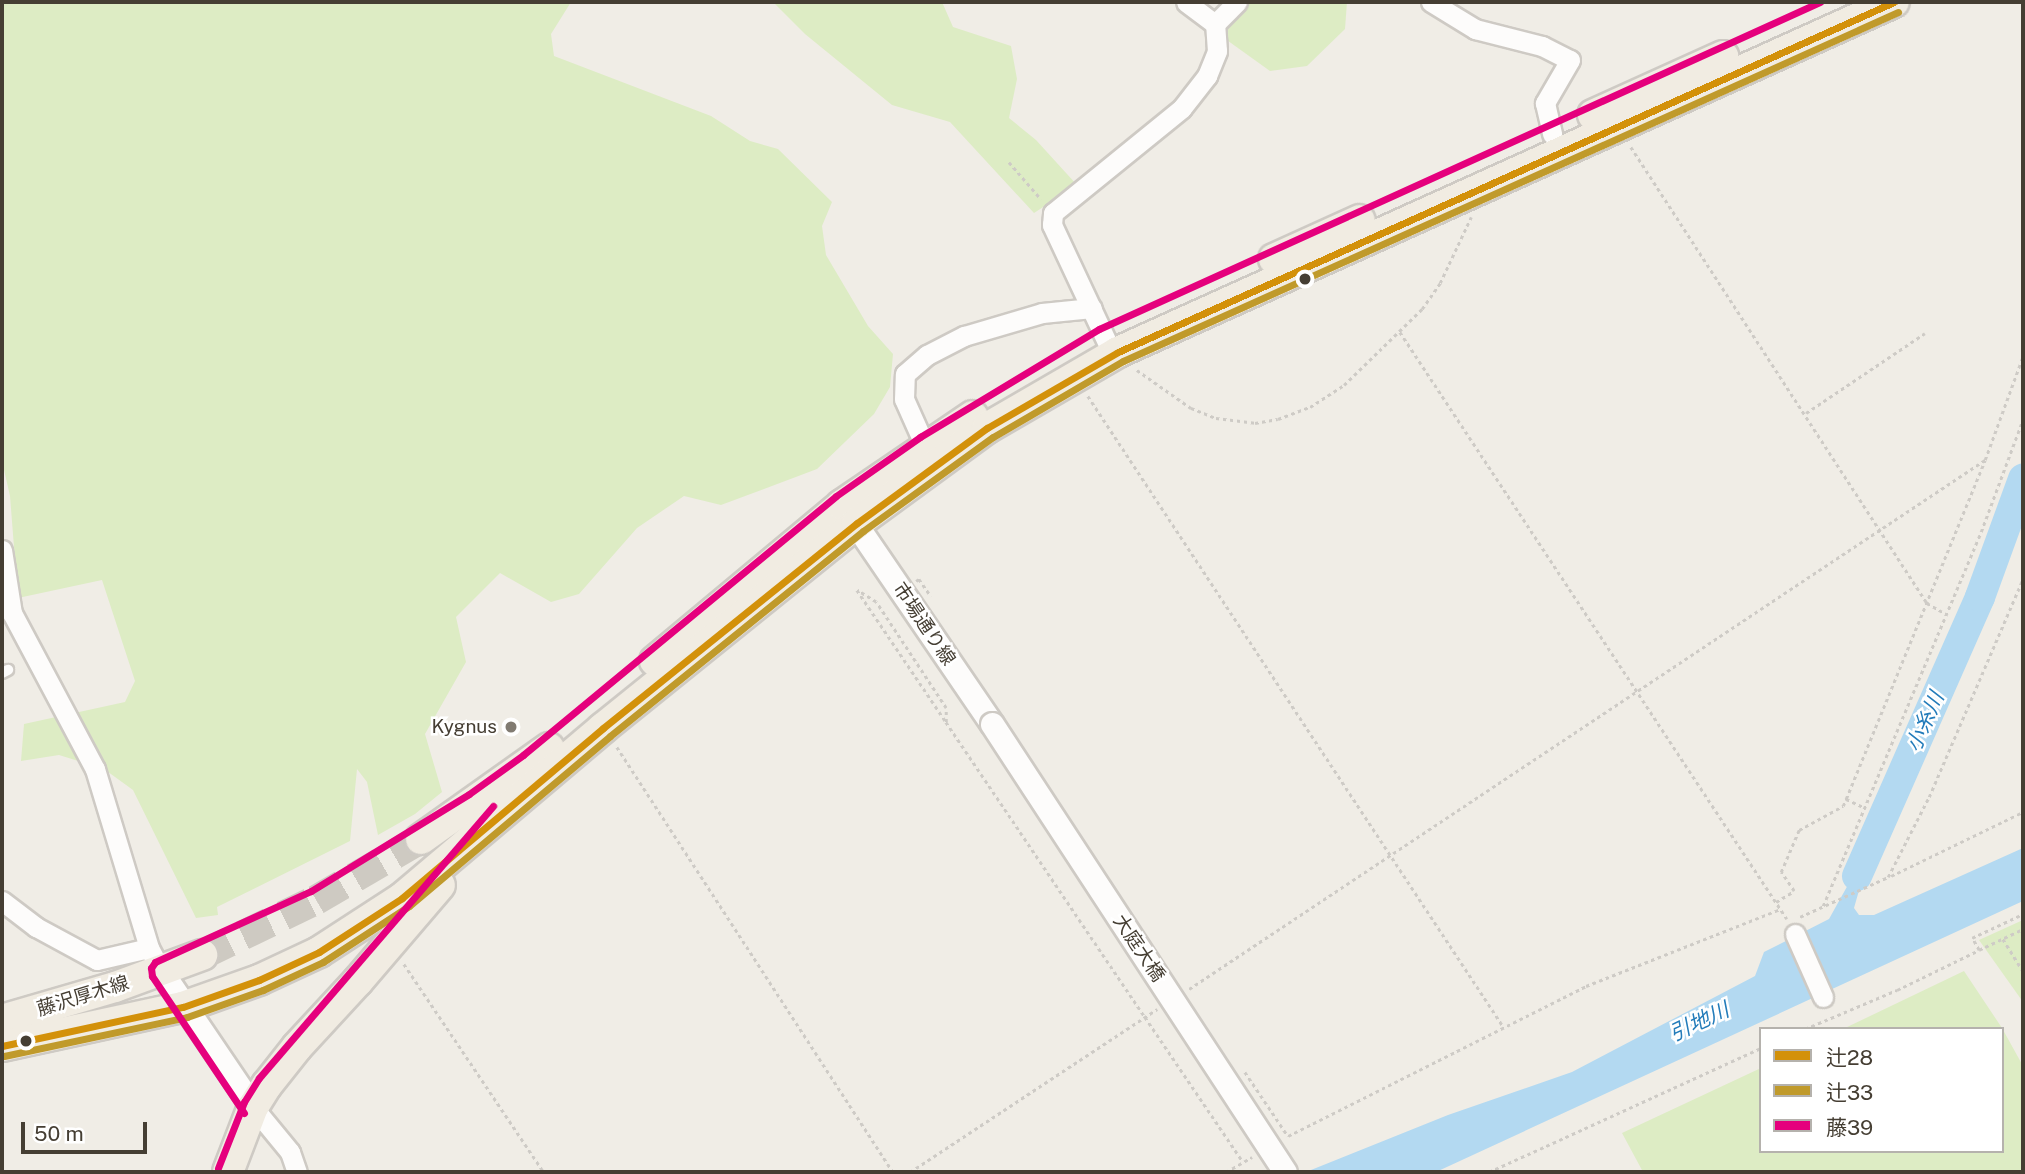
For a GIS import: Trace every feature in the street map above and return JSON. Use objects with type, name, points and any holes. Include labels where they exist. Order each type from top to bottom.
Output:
[{"type":"main road","name":"藤沢厚木線","points":[[2,1046],[183,1007],[259,980],[348,936],[402,898],[925,446],[1112,348],[1552,134],[1845,2]]},
{"type":"main road","name":"藤沢厚木線","points":[[421,839],[529,763],[849,514],[1075,376],[1112,348],[1894,2]]},
{"type":"main road","name":"藤沢厚木線","points":[[228,1172],[253,1107],[297,1046],[390,944],[498,815]]},
{"type":"main road","name":"藤沢厚木線","points":[[2,1022],[155,959],[202,955]]},
{"type":"main road","points":[[2,1022],[140,1000],[168,1001],[183,1007]]},
{"type":"street","points":[[1112,348],[1052,225],[1053,213],[1182,108],[1207,76],[1217,51],[1215,24],[1186,2]]},
{"type":"street","points":[[1215,24],[1237,2]]},
{"type":"street","points":[[1431,2],[1475,29],[1542,46],[1570,60],[1545,103],[1552,134]]},
{"type":"street","points":[[925,446],[904,398],[905,374],[927,355],[964,336],[1042,313],[1092,308]]},
{"type":"street","name":"市場通り線","points":[[849,514],[992,724]]},
{"type":"street","points":[[2,550],[12,613],[95,769],[155,959],[183,1007],[253,1107],[290,1152],[297,1172]]},
{"type":"street","name":"大庭大橋","points":[[992,724],[1285,1172]]},
{"type":"street","points":[[2,901],[36,927],[97,960],[155,959]]},
{"type":"street","points":[[1792,928],[1823,997]]},
{"type":"path","points":[[1618,126],[1881,528],[1927,603],[1946,614]]},
{"type":"path","points":[[1009,162],[1053,213]]},
{"type":"path","points":[[1112,348],[1150,382],[1191,408],[1216,418],[1255,423],[1293,415],[1327,397],[1353,378],[1400,332],[1440,283],[1471,222],[1474,190]]},
{"type":"path","points":[[1400,332],[1792,928],[1824,906],[2023,812]]},
{"type":"path","points":[[1805,414],[1925,333]]},
{"type":"path","points":[[1776,902],[1794,891],[1781,872],[1798,830],[1843,806],[1985,460],[2023,356]]},
{"type":"path","points":[[1075,376],[1503,1026]]},
{"type":"path","points":[[1824,906],[1946,614],[2023,419]]},
{"type":"path","points":[[1179,995],[1985,460]]},
{"type":"path","points":[[1888,877],[1929,797],[2023,579]]},
{"type":"path","points":[[946,722],[946,708],[911,654],[876,603],[857,590],[946,722],[1244,1162]]},
{"type":"path","points":[[911,654],[918,649]]},
{"type":"path","points":[[603,727],[893,1172]]},
{"type":"path","points":[[1846,799],[1865,808]]},
{"type":"path","points":[[1288,1136],[1586,986],[1780,909]]},
{"type":"path","points":[[1979,950],[1972,938],[2023,914]]},
{"type":"path","points":[[1810,1027],[1897,990],[2023,929]]},
{"type":"path","points":[[2003,939],[2023,971]]},
{"type":"path","points":[[390,944],[544,1172]]},
{"type":"path","points":[[910,1172],[1168,1002]]},
{"type":"path","points":[[1489,1172],[1759,1049]]},
{"type":"path","points":[[1226,1172],[1255,1155]]},
{"type":"green space","points":[[2,2],[571,2],[551,34],[554,56],[711,116],[750,141],[778,149],[832,202],[822,226],[826,255],[868,326],[893,354],[890,387],[874,414],[817,469],[721,505],[684,496],[637,528],[579,594],[551,602],[500,573],[456,617],[466,662],[425,734],[442,792],[415,814],[378,835],[367,782],[357,769],[350,841],[217,907],[218,915],[196,918],[133,790],[104,769],[59,755],[21,761],[24,724],[125,702],[135,681],[102,580],[18,598],[10,496],[2,461]]},
{"type":"green space","points":[[773,2],[942,2],[953,27],[1011,46],[1017,79],[1009,118],[1036,140],[1077,185],[1034,213],[950,122],[892,105],[805,34]]},
{"type":"green space","points":[[1250,2],[1347,2],[1345,29],[1307,66],[1270,71],[1224,38],[1235,12]]},
{"type":"green space","points":[[2023,920],[2023,1002],[1979,940]]},
{"type":"green space","points":[[1964,971],[2001,1027],[1847,1027]]},
{"type":"green space","points":[[2004,1032],[2023,1066],[2023,1172],[1643,1172],[1622,1133],[1759,1069],[1759,1153],[2004,1153]]},
{"type":"water","name":"引地川","points":[[1874,838],[1854,908],[1859,915],[1874,915],[2023,848],[2023,901],[1436,1172],[1306,1172],[1448,1115],[1572,1072],[1755,976],[1764,952],[1829,919]]},
{"type":"waterway","name":"小糸川","points":[[1857,876],[1980,597],[2023,479]]},
{"type":"tunnel","points":[[202,955],[316,900],[421,839]]},
{"type":"transit line","name":"藤39","points":[[244,1113],[152,976],[151,968],[155,962],[311,891],[469,794],[523,755],[836,496],[920,437],[1099,329],[1820,2]]},
{"type":"transit line","name":"辻28","points":[[2,1046],[183,1007],[259,980],[319,952],[402,898],[603,728],[857,523],[987,428],[1118,352],[1894,2]]},
{"type":"transit line","name":"辻33","points":[[4,1056],[187,1017],[263,990],[323,962],[409,906],[610,736],[863,531],[993,437],[1123,361],[1898,12]]},
{"type":"transit line","name":"藤39","points":[[218,1168],[244,1102],[259,1078],[493,806]]},
{"type":"place","name":"Kygnus","points":[[511,727]]}]
